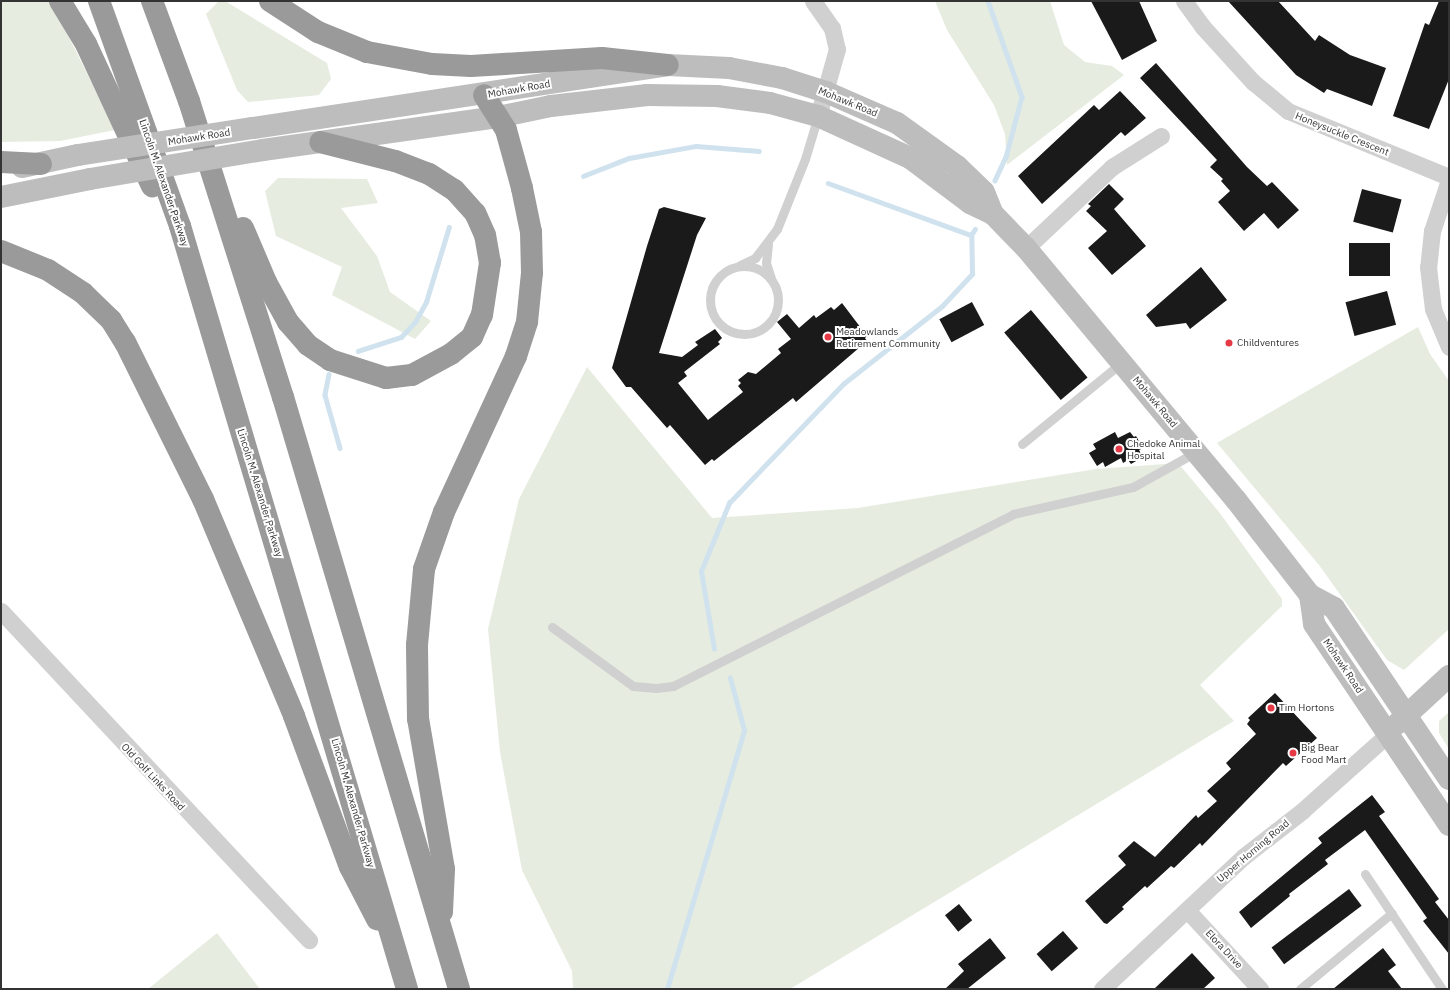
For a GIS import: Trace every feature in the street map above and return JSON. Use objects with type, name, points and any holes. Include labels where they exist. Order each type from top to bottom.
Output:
[{"type":"highway","points":[[60,1],[86,44],[154,192],[180,226]]},
{"type":"highway","name":"Lincoln M. Alexander Parkway","points":[[100,1],[180,226],[407,989]]},
{"type":"highway","points":[[152,1],[189,101],[283,397],[459,989]]},
{"type":"highway","points":[[270,1],[318,32],[367,52],[432,64],[471,66],[602,58],[668,65]]},
{"type":"highway","points":[[441,925],[444,869],[418,719],[417,645],[424,569],[444,512],[516,356],[527,322],[532,273],[530,232],[522,188],[506,130],[484,95]]},
{"type":"highway","points":[[189,101],[207,123],[240,221],[266,282],[288,322],[308,345],[330,360],[386,378],[412,375],[451,354],[472,337],[487,292],[490,263],[485,235],[475,213],[454,190],[429,174],[395,162],[320,142]]},
{"type":"highway","points":[[1,162],[41,164]]},
{"type":"highway","points":[[1,251],[48,270],[83,293],[111,320],[136,362],[204,499],[250,606],[350,868],[399,962]]},
{"type":"main road","name":"Mohawk Road","points":[[1,171],[41,164],[78,155],[484,95],[668,65],[729,68],[782,78],[826,92],[898,123],[934,146],[984,192],[993,214]]},
{"type":"main road","name":"Mohawk Road","points":[[1,197],[263,150],[498,117],[551,106],[647,95],[717,96],[770,103],[818,116],[910,158],[970,203],[993,214],[1026,248],[1196,452],[1310,595],[1334,608],[1449,778]]},
{"type":"main road","name":"Mohawk Road","points":[[1310,595],[1314,624],[1449,825]]},
{"type":"main road","name":"Upper Horning Road","points":[[1388,734],[1449,676]]},
{"type":"street","name":"Honeysuckle Crescent","points":[[1184,1],[1202,26],[1253,82],[1288,111],[1449,177]]},
{"type":"street","points":[[818,116],[837,49],[832,28],[820,3]]},
{"type":"street","points":[[1026,248],[1112,167],[1160,136]]},
{"type":"street","points":[[1449,180],[1432,231],[1428,267],[1434,309],[1449,347]]},
{"type":"street","name":"Old Golf Links Road","points":[[1,611],[309,940]]},
{"type":"street","name":"Upper Horning Road","points":[[1102,989],[1187,910],[1388,734]]},
{"type":"street","name":"Elora Drive","points":[[1187,910],[1260,989]]},
{"type":"lane","points":[[768,244],[755,258],[718,277],[709,300],[717,323],[731,333],[755,333],[774,318],[778,294],[766,263],[768,244],[805,159],[818,116]]},
{"type":"lane","points":[[739,266],[756,269],[771,279]]},
{"type":"lane","points":[[1022,444],[1121,362]]},
{"type":"lane","points":[[552,627],[633,686],[656,688],[673,686],[1013,514],[1132,487],[1196,452]]},
{"type":"lane","points":[[1365,874],[1442,989]]},
{"type":"lane","points":[[1300,989],[1392,913]]},
{"type":"shaded area","points":[[1,1],[51,1],[115,130],[60,141],[1,142]]},
{"type":"shaded area","points":[[219,1],[225,1],[327,63],[331,79],[319,95],[248,102],[237,90],[206,14]]},
{"type":"shaded area","points":[[935,1],[1050,1],[1064,45],[1085,62],[1112,66],[1124,75],[1007,165],[1005,134],[994,105],[947,30]]},
{"type":"shaded area","points":[[278,178],[367,179],[378,203],[341,208],[377,256],[390,292],[431,321],[415,339],[332,295],[342,267],[276,236],[265,191]]},
{"type":"shaded area","points":[[1418,327],[1430,354],[1449,381],[1449,629],[1404,670],[1387,660],[1319,565],[1217,443]]},
{"type":"shaded area","points":[[587,367],[712,518],[858,508],[1096,469],[1178,463],[1219,512],[1282,599],[1282,606],[1200,685],[1234,721],[790,989],[573,989],[572,971],[522,870],[500,752],[488,629],[519,499]]},
{"type":"shaded area","points":[[1449,712],[1449,749],[1439,733],[1439,721]]},
{"type":"shaded area","points":[[217,933],[260,989],[148,989]]},
{"type":"building","points":[[1091,1],[1139,1],[1157,41],[1122,60]]},
{"type":"building","points":[[1228,1],[1278,1],[1315,41],[1319,35],[1350,55],[1386,68],[1372,106],[1327,89],[1324,93],[1296,75]]},
{"type":"building","points":[[1439,1],[1449,1],[1449,79],[1429,129],[1393,116],[1425,23],[1429,25]]},
{"type":"building","points":[[1156,63],[1247,167],[1267,186],[1272,182],[1299,210],[1278,229],[1264,213],[1244,231],[1218,202],[1230,191],[1221,181],[1223,179],[1210,167],[1217,160],[1140,78]]},
{"type":"building","points":[[1120,91],[1146,118],[1125,136],[1121,132],[1042,204],[1018,176],[1094,105],[1099,110]]},
{"type":"building","points":[[1109,184],[1124,199],[1114,209],[1146,246],[1112,275],[1088,248],[1107,231],[1086,211],[1091,206],[1088,204]]},
{"type":"building","points":[[1362,189],[1402,200],[1393,232],[1353,222]]},
{"type":"building","name":"Meadowlands Retirement Community","points":[[664,207],[706,218],[697,235],[659,353],[682,357],[698,345],[695,342],[715,329],[722,338],[718,342],[720,344],[684,372],[687,376],[678,383],[708,420],[743,392],[738,386],[741,383],[738,380],[748,372],[756,374],[781,353],[778,349],[791,339],[777,322],[787,314],[799,328],[814,315],[816,318],[831,307],[834,310],[842,303],[867,336],[865,338],[867,341],[796,402],[793,398],[714,461],[712,459],[705,465],[670,425],[667,428],[631,387],[626,387],[612,368],[647,246],[659,209]]},
{"type":"building","points":[[1349,243],[1390,243],[1390,276],[1349,276]]},
{"type":"building","points":[[1201,267],[1227,300],[1190,329],[1186,323],[1156,327],[1146,315]]},
{"type":"building","points":[[1387,291],[1396,325],[1355,336],[1345,302]]},
{"type":"building","points":[[972,302],[984,325],[952,342],[939,319]]},
{"type":"building","points":[[1031,310],[1088,377],[1061,400],[1004,332]]},
{"type":"building","name":"Chedoke Animal Hospital","points":[[1115,432],[1118,438],[1130,432],[1134,437],[1136,436],[1143,448],[1139,450],[1143,457],[1131,464],[1128,460],[1123,463],[1121,458],[1105,467],[1103,462],[1097,466],[1089,453],[1096,449],[1093,444]]},
{"type":"building","points":[[1275,693],[1317,738],[1286,766],[1283,763],[1202,846],[1200,843],[1174,868],[1171,866],[1147,888],[1145,886],[1122,907],[1124,909],[1107,924],[1104,923],[1085,901],[1126,865],[1118,856],[1134,841],[1155,857],[1196,815],[1198,818],[1217,801],[1207,791],[1231,769],[1226,763],[1256,734],[1247,724],[1250,720],[1248,718]]},
{"type":"building","points":[[1372,795],[1385,812],[1379,816],[1439,899],[1435,902],[1449,920],[1449,954],[1423,921],[1427,918],[1365,830],[1325,860],[1328,864],[1289,894],[1290,896],[1251,928],[1239,912],[1322,843],[1318,838]]},
{"type":"building","points":[[1349,889],[1362,906],[1284,964],[1272,947]]},
{"type":"building","points":[[959,904],[972,920],[958,932],[945,915]]},
{"type":"building","points":[[1063,931],[1078,948],[1052,971],[1037,954]]},
{"type":"building","points":[[990,938],[1006,958],[967,989],[945,989],[964,971],[958,964]]},
{"type":"building","points":[[1383,948],[1396,965],[1388,971],[1402,989],[1333,989]]},
{"type":"building","points":[[1192,953],[1215,978],[1203,989],[1154,989]]},
{"type":"waterway","points":[[988,1],[1022,97],[1006,157],[995,181]]},
{"type":"waterway","points":[[583,176],[629,158],[696,146],[759,151]]},
{"type":"waterway","points":[[828,183],[971,235]]},
{"type":"waterway","points":[[358,351],[401,337],[415,322],[426,302],[449,227]]},
{"type":"waterway","points":[[714,649],[701,571],[729,503],[843,384],[942,306],[972,274],[971,235],[975,229]]},
{"type":"waterway","points":[[329,374],[325,395],[340,448]]},
{"type":"waterway","points":[[667,989],[744,730],[730,678]]},
{"type":"place","name":"Meadowlands Retirement Community","points":[[828,337]]},
{"type":"place","name":"Childventures","points":[[1229,343]]},
{"type":"place","name":"Chedoke Animal Hospital","points":[[1119,449]]},
{"type":"place","name":"Tim Hortons","points":[[1271,708]]},
{"type":"place","name":"Big Bear Food Mart","points":[[1293,753]]}]
